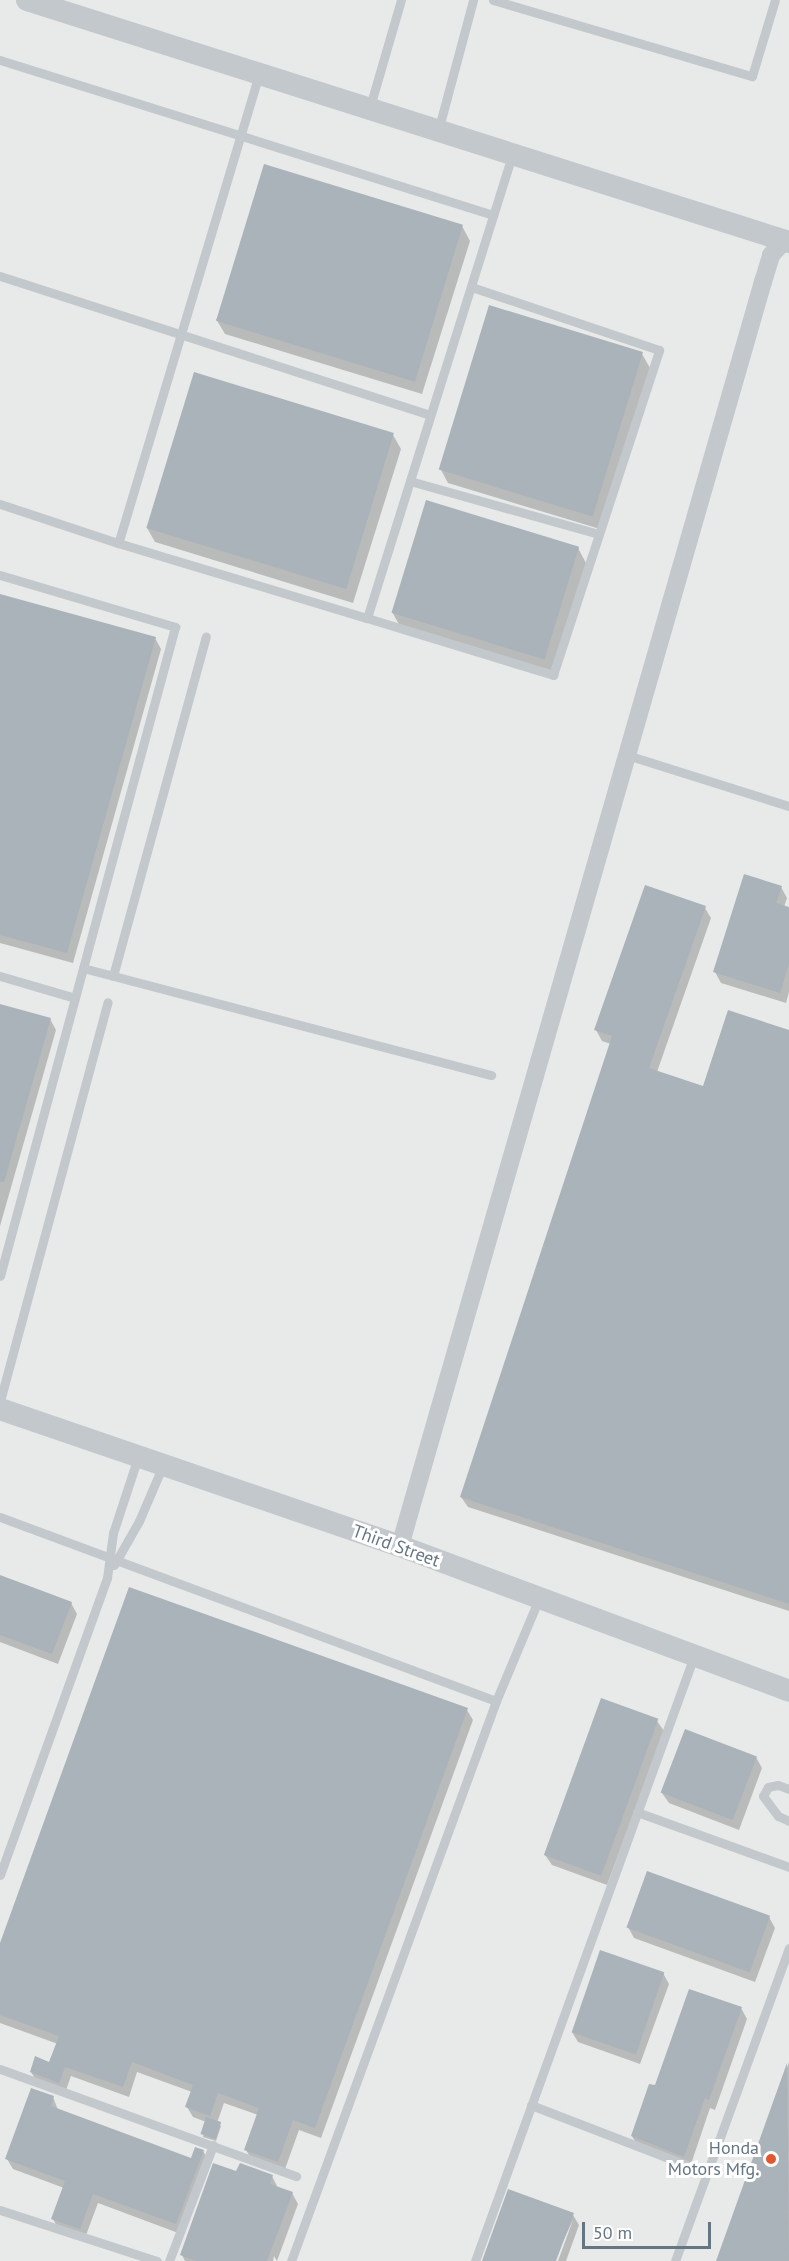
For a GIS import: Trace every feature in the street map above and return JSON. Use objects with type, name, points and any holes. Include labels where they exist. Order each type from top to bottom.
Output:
[{"type":"street","points":[[27,0],[369,110],[788,237],[771,255],[400,1546]]},
{"type":"street","name":"Third Street","points":[[0,1409],[400,1546],[789,1691]]},
{"type":"lane","points":[[369,110],[401,0]]},
{"type":"lane","points":[[438,130],[473,0]]},
{"type":"lane","points":[[493,0],[752,76],[775,0]]},
{"type":"lane","points":[[0,60],[240,138],[493,215]]},
{"type":"lane","points":[[118,543],[259,74]]},
{"type":"lane","points":[[366,618],[472,288],[512,154]]},
{"type":"lane","points":[[0,276],[430,415]]},
{"type":"lane","points":[[0,504],[118,543],[553,675],[659,350],[472,288]]},
{"type":"lane","points":[[410,481],[598,534]]},
{"type":"lane","points":[[0,575],[175,627],[0,1276]]},
{"type":"lane","points":[[113,976],[206,636]]},
{"type":"lane","points":[[627,755],[789,806]]},
{"type":"lane","points":[[83,968],[491,1075]]},
{"type":"lane","points":[[0,976],[75,998]]},
{"type":"lane","points":[[0,1401],[108,1002]]},
{"type":"lane","points":[[113,1559],[113,1533],[138,1457]]},
{"type":"lane","points":[[0,1875],[113,1559],[163,1465]]},
{"type":"lane","points":[[0,1518],[496,1701]]},
{"type":"lane","points":[[291,2261],[496,1701],[539,1598]]},
{"type":"lane","points":[[475,2261],[694,1656]]},
{"type":"lane","points":[[789,1789],[778,1785],[768,1787],[763,1796],[778,1816],[789,1821]]},
{"type":"lane","points":[[637,1812],[789,1868]]},
{"type":"lane","points":[[675,2261],[789,1948]]},
{"type":"lane","points":[[0,2069],[296,2176]]},
{"type":"lane","points":[[531,2105],[707,2173]]},
{"type":"lane","points":[[170,2261],[213,2145]]},
{"type":"lane","points":[[0,2210],[157,2261]]},
{"type":"shaded area","points":[[0,0],[789,0],[789,2261],[0,2261]]},
{"type":"building","points":[[264,164],[463,225],[415,382],[216,321]]},
{"type":"building","points":[[489,305],[643,352],[593,517],[439,469]]},
{"type":"building","points":[[194,372],[394,433],[346,589],[146,528]]},
{"type":"building","points":[[426,500],[579,547],[545,660],[392,613]]},
{"type":"building","points":[[0,594],[156,637],[67,953],[0,935]]},
{"type":"building","points":[[744,874],[782,886],[776,903],[789,907],[789,964],[780,993],[713,972]]},
{"type":"building","points":[[645,885],[706,906],[649,1068],[703,1086],[728,1010],[789,1030],[789,1604],[460,1497],[612,1036],[594,1030]]},
{"type":"building","points":[[0,1004],[51,1018],[4,1182],[0,1182]]},
{"type":"building","points":[[0,1575],[72,1602],[52,1654],[0,1635]]},
{"type":"building","points":[[129,1587],[468,1708],[315,2128],[293,2120],[278,2162],[244,2150],[259,2108],[218,2093],[210,2116],[185,2107],[193,2085],[132,2062],[123,2087],[65,2067],[59,2083],[30,2072],[35,2056],[49,2062],[59,2036],[0,2015],[0,1943]]},
{"type":"building","points":[[601,1698],[658,1719],[601,1876],[544,1855]]},
{"type":"building","points":[[685,1729],[757,1757],[733,1820],[661,1792]]},
{"type":"building","points":[[647,1871],[770,1916],[750,1972],[626,1927]]},
{"type":"building","points":[[600,1950],[664,1972],[636,2054],[572,2032]]},
{"type":"building","points":[[689,1989],[742,2007],[709,2100],[705,2098],[684,2157],[631,2136],[649,2084],[655,2085]]},
{"type":"building","name":"Honda Motors Mfg.","points":[[787,2063],[789,2261],[716,2261]]},
{"type":"building","points":[[31,2088],[54,2096],[51,2106],[191,2158],[195,2147],[204,2150],[176,2224],[93,2194],[80,2229],[51,2219],[65,2181],[5,2159]]},
{"type":"building","points":[[206,2117],[221,2122],[216,2139],[200,2134]]},
{"type":"building","points":[[213,2163],[236,2171],[240,2163],[273,2175],[270,2184],[293,2192],[267,2261],[196,2261],[180,2255]]},
{"type":"building","points":[[508,2189],[574,2213],[556,2261],[482,2261]]},
{"type":"place","name":"Honda Motors Mfg.","points":[[771,2159]]}]
